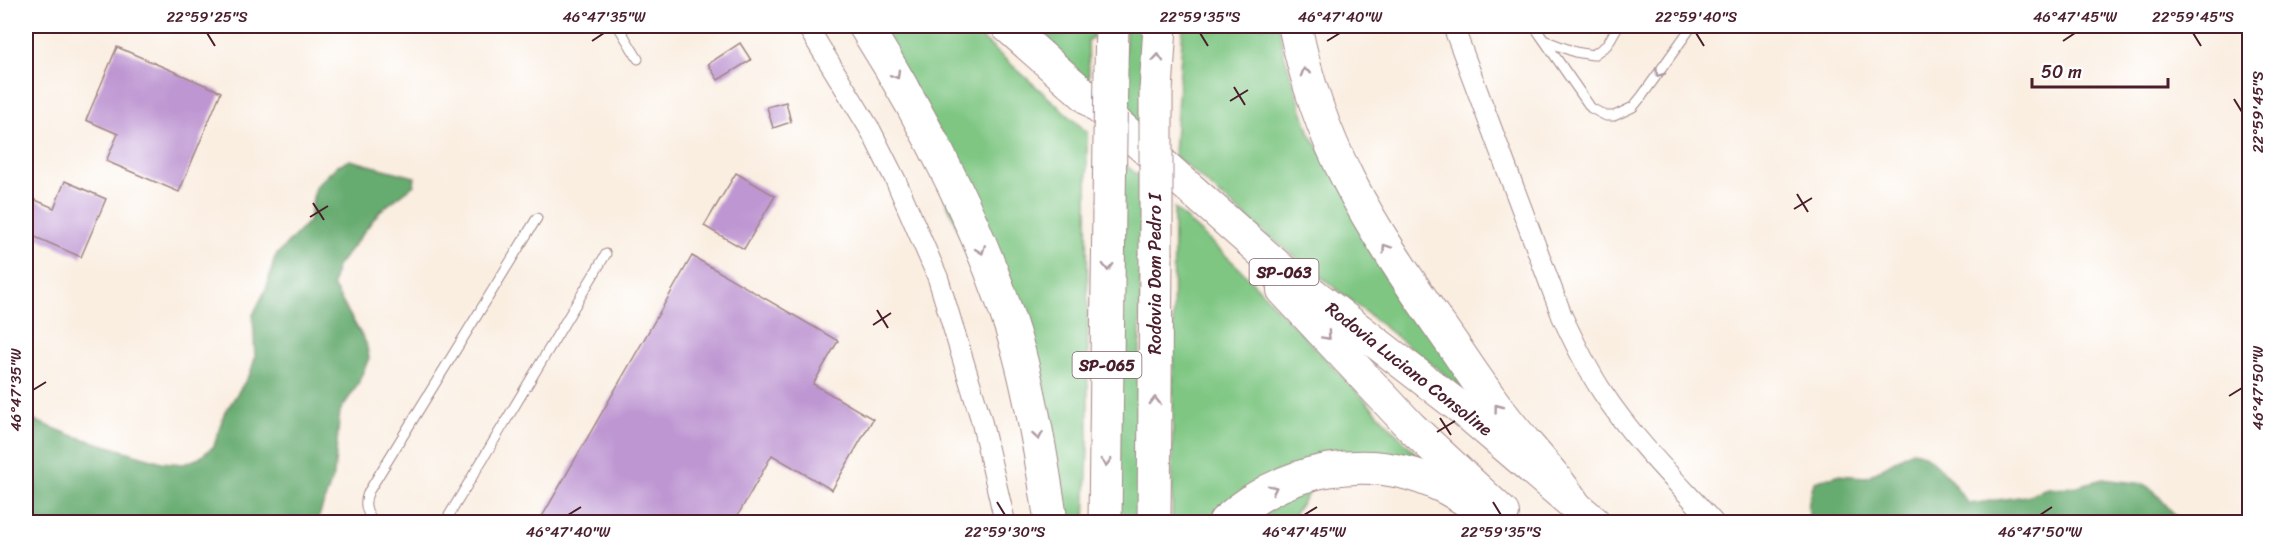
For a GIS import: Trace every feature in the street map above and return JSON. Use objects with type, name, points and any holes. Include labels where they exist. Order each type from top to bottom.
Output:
[{"type":"highway","points":[[865,26],[926,129],[975,234],[1002,305],[1030,397],[1051,522]]},
{"type":"highway","name":"Rodovia Luciano Consoline","points":[[992,26],[1267,273],[1411,427],[1513,522]]},
{"type":"highway","name":"Rodovia Luciano Consoline","points":[[1007,26],[1282,270],[1454,402],[1584,513]]},
{"type":"highway","name":"SP-065","points":[[1105,522],[1112,26]]},
{"type":"highway","name":"Rodovia Dom Pedro I","points":[[1154,522],[1156,91],[1161,26]]},
{"type":"highway","points":[[1295,26],[1302,62],[1332,149],[1380,239],[1497,408],[1584,513]]},
{"type":"highway","points":[[1225,522],[1260,495],[1312,472],[1356,467],[1386,469],[1440,485],[1500,522]]},
{"type":"street","points":[[807,26],[871,131],[896,181],[938,278],[981,419],[1005,522]]},
{"type":"street","points":[[1453,26],[1562,316],[1578,350],[1602,392],[1626,425],[1713,522]]},
{"type":"lane","points":[[618,26],[638,59]]},
{"type":"lane","points":[[1534,26],[1591,108],[1606,116],[1614,116],[1633,107],[1692,26]]},
{"type":"lane","points":[[1546,41],[1575,52],[1593,55],[1606,45],[1618,26]]},
{"type":"lane","points":[[373,522],[365,507],[364,499],[537,218]]},
{"type":"lane","points":[[445,522],[606,254]]},
{"type":"green space","points":[[875,26],[968,26],[1087,132],[1088,447],[1085,522],[1060,522],[1050,456]]},
{"type":"green space","points":[[1025,26],[1093,26],[1093,38],[1088,40],[1089,84]]},
{"type":"green space","points":[[1126,26],[1150,26],[1141,127],[1123,112]]},
{"type":"green space","points":[[1183,26],[1279,26],[1284,54],[1310,134],[1467,383],[1463,389],[1255,225],[1174,155]]},
{"type":"green space","points":[[350,160],[415,177],[414,185],[380,211],[336,268],[333,286],[366,343],[369,358],[357,386],[340,411],[334,474],[317,522],[26,522],[26,417],[71,435],[162,462],[184,464],[199,458],[214,446],[224,414],[250,374],[255,358],[253,315],[267,287],[275,257],[309,221],[315,187],[338,165]]},
{"type":"green space","points":[[1122,162],[1141,178],[1139,522],[1118,522]]},
{"type":"green space","points":[[1174,208],[1238,267],[1422,460],[1421,468],[1381,461],[1215,522],[1172,522]]},
{"type":"green space","points":[[1912,451],[1928,457],[1936,464],[1969,504],[2026,496],[2047,488],[2073,487],[2103,479],[2143,484],[2153,490],[2181,522],[1810,522],[1808,506],[1814,482],[1837,475],[1867,477]]},
{"type":"green space","points":[[1317,481],[1289,522],[1239,522]]},
{"type":"building","points":[[740,43],[751,60],[718,80],[708,64]]},
{"type":"building","points":[[117,47],[221,92],[179,192],[106,161],[118,134],[86,120]]},
{"type":"building","points":[[786,102],[791,122],[773,128],[767,107]]},
{"type":"building","points":[[736,173],[775,196],[744,249],[704,226]]},
{"type":"building","points":[[65,181],[106,199],[81,257],[26,233],[26,196],[54,208]]},
{"type":"building","points":[[692,256],[838,341],[813,384],[873,419],[832,490],[772,455],[734,522],[539,522]]}]
